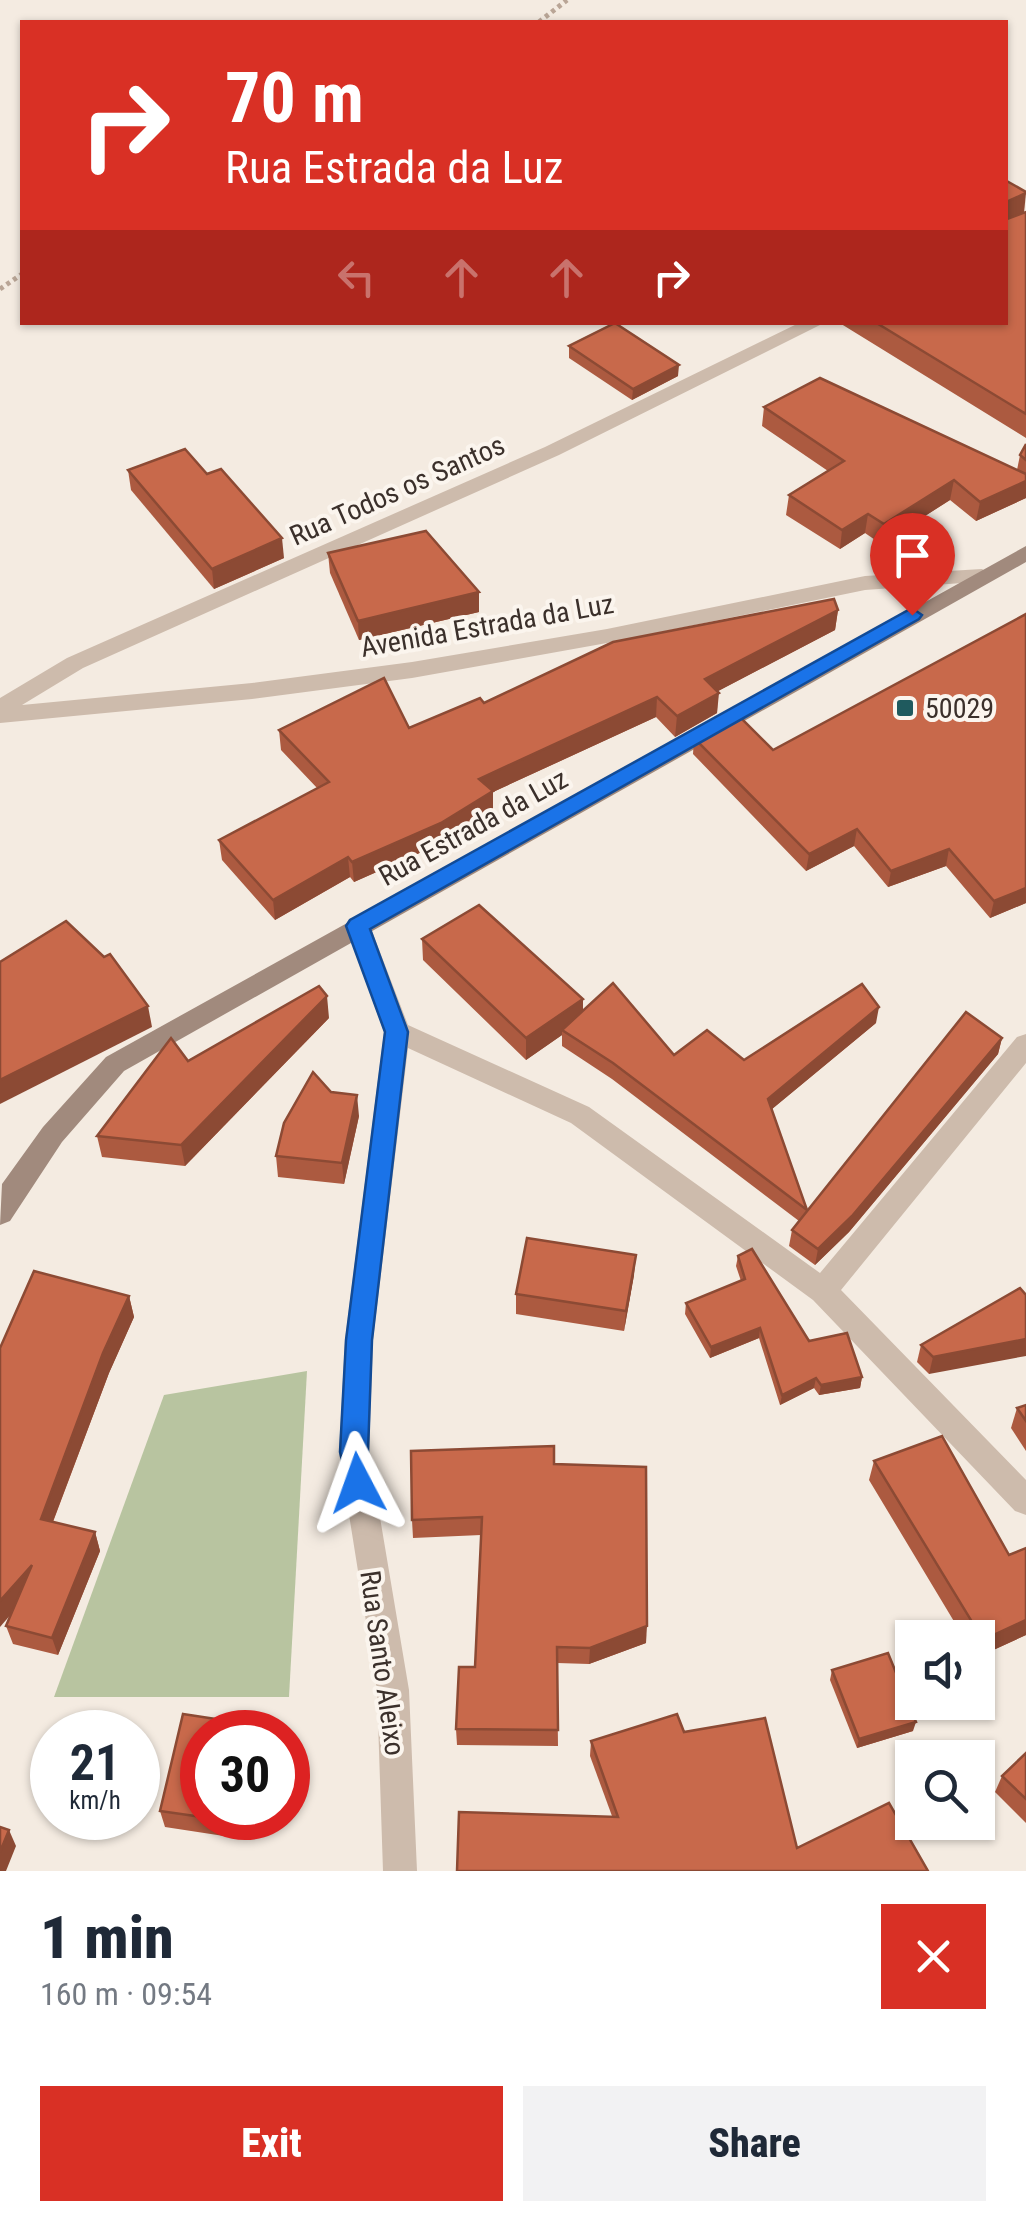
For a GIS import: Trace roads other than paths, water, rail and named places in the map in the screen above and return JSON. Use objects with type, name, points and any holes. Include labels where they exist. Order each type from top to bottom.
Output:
[{"type":"main road","name":"Rua Estrada da Luz","points":[[0,1213],[18,1179],[66,1116],[115,1064],[1026,553]]},
{"type":"street","name":"Rua Todos os Santos","points":[[0,712],[74,663],[552,451],[811,325]]},
{"type":"street","name":"Avenida Estrada da Luz","points":[[0,712],[396,672],[607,636],[864,583],[982,576]]},
{"type":"street","name":"Rua Santo Aleixo","points":[[358,926],[396,1032],[359,1340],[354,1452],[393,1690],[400,1871]]},
{"type":"street","points":[[396,1032],[580,1115],[822,1291],[1026,1501]]},
{"type":"street","points":[[822,1291],[1026,1044]]},
{"type":"place","name":"50029","points":[[905,708]]}]
